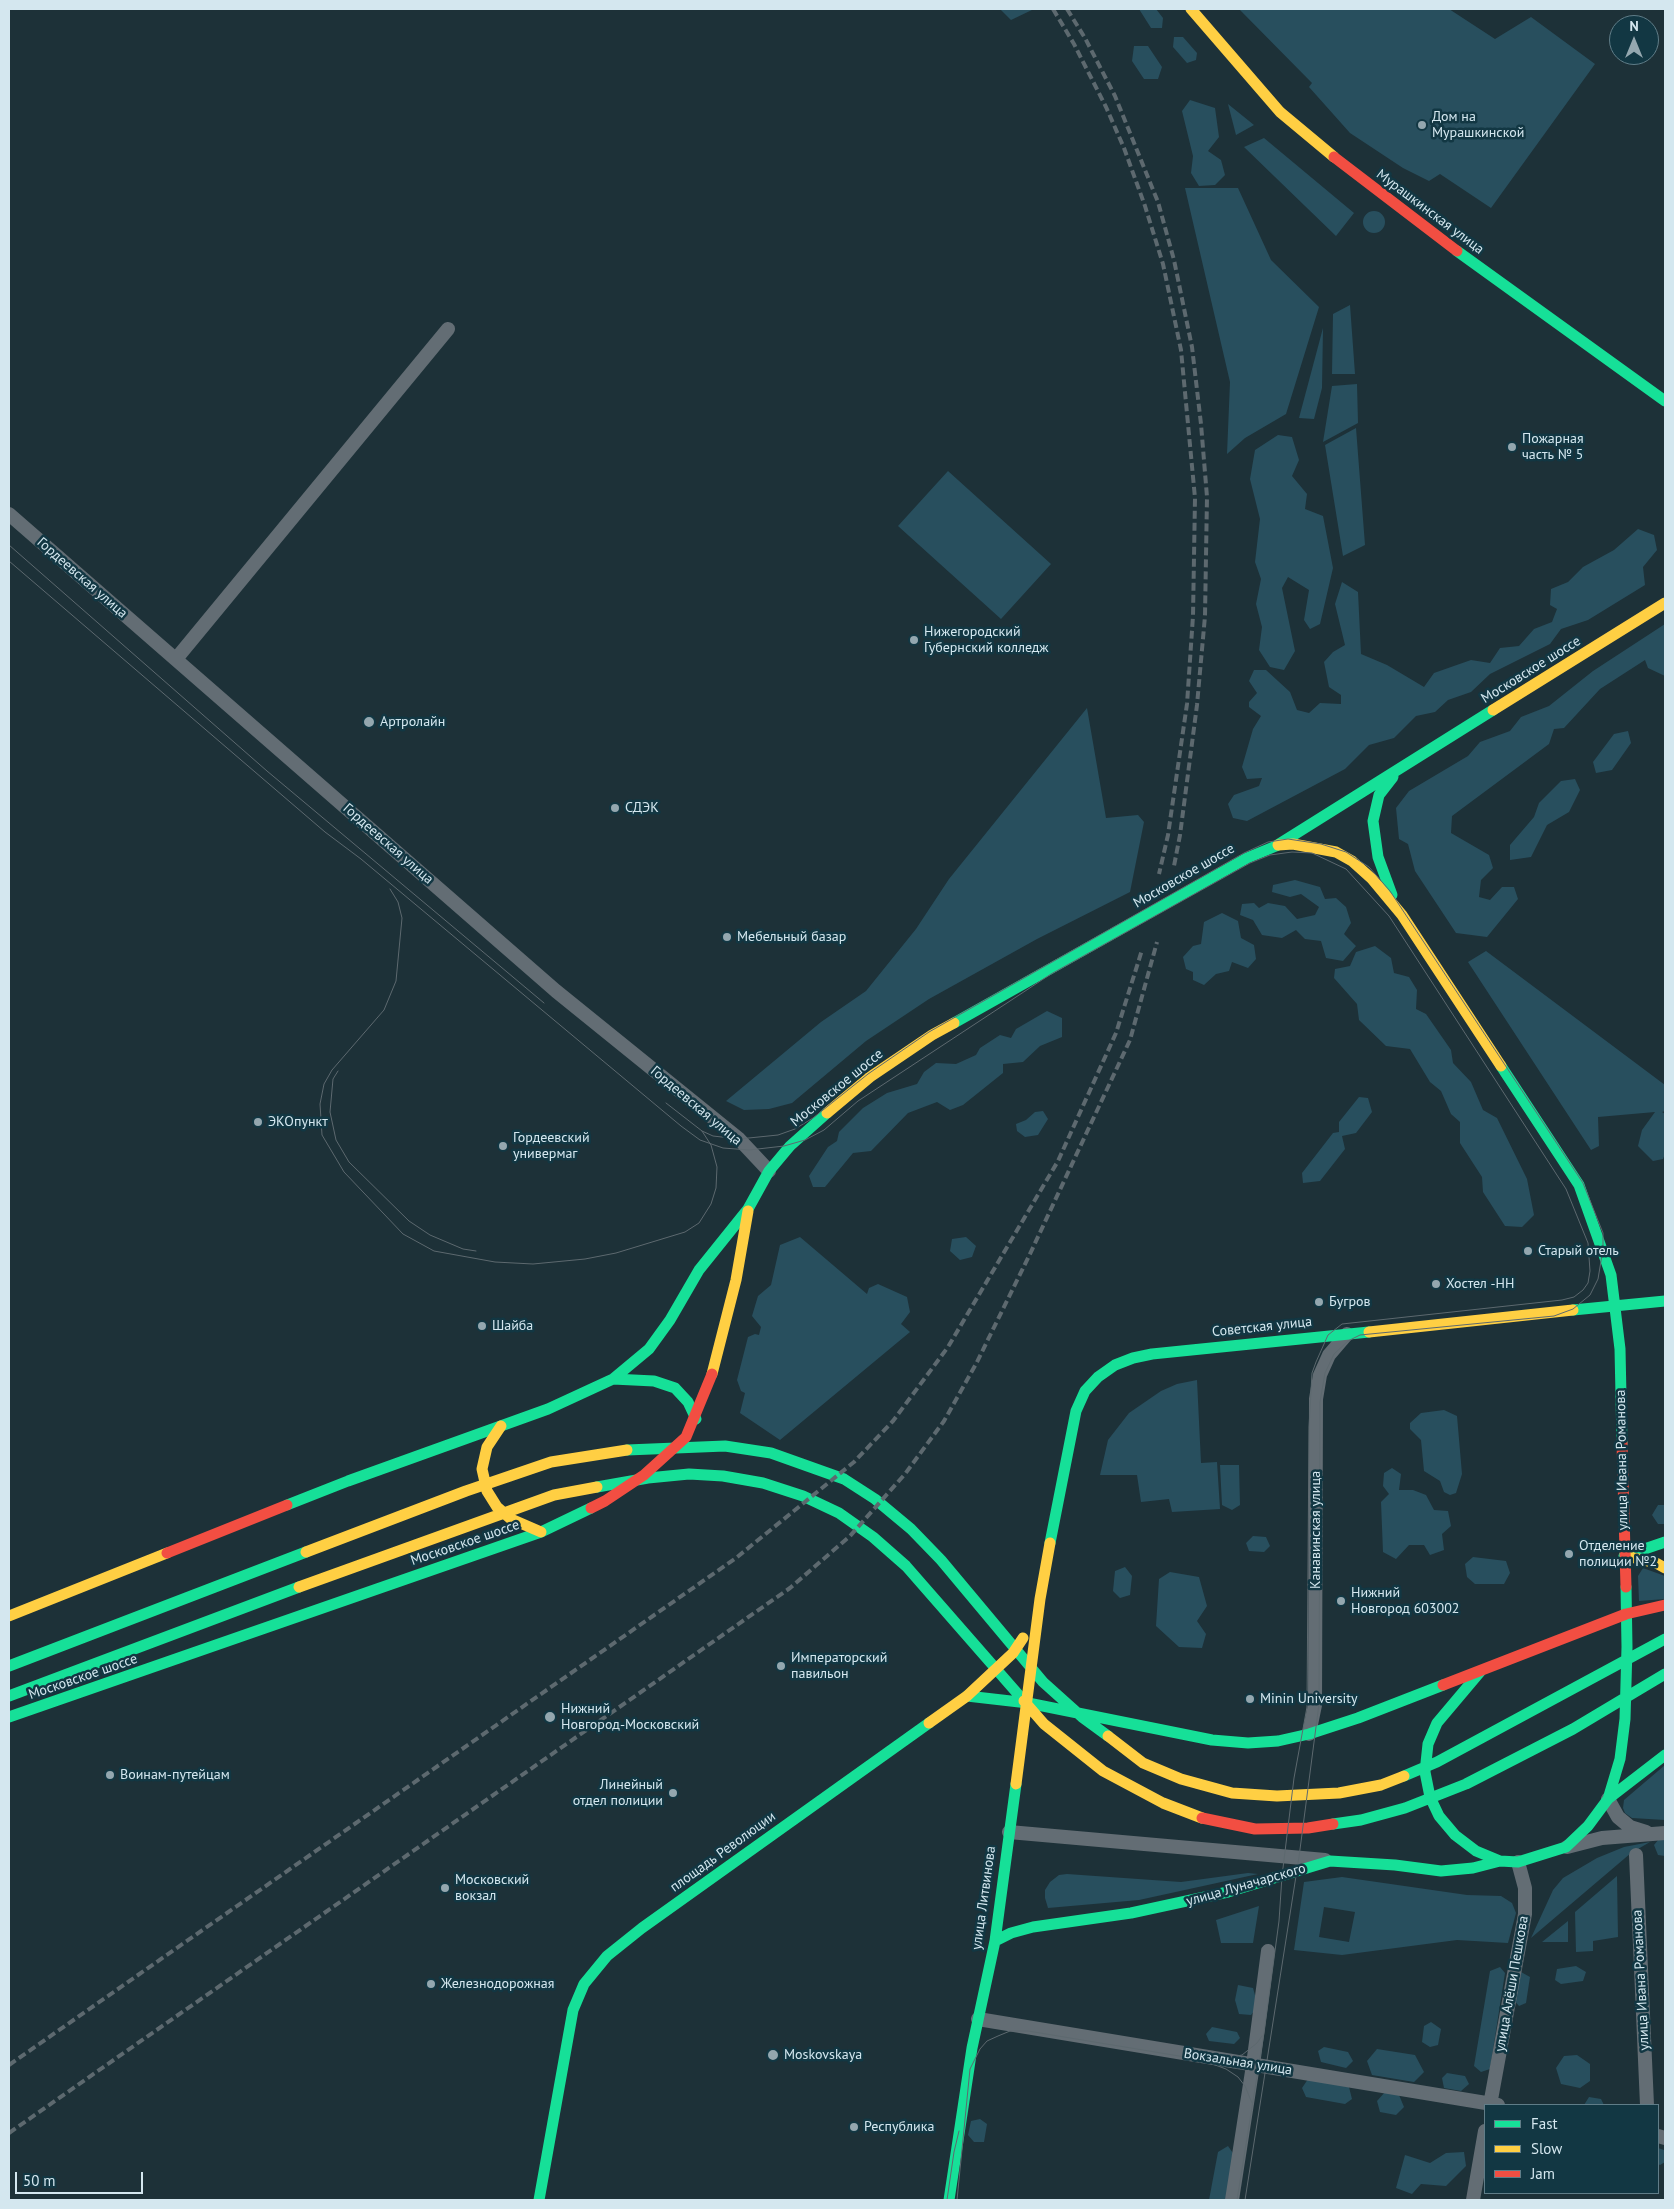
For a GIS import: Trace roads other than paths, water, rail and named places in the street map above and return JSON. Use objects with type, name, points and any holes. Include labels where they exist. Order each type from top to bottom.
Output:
[{"type":"main road","name":"Мурашкинская улица","points":[[1193,9],[1201,21],[1280,112],[1322,148],[1445,242],[1665,401]]},
{"type":"main road","name":"Московское шоссе","points":[[9,1616],[348,1481],[548,1409],[613,1379],[649,1348],[670,1320],[699,1270],[748,1209],[769,1171],[790,1146],[870,1077],[932,1035],[1247,858],[1276,846],[1665,603]]},
{"type":"main road","points":[[1399,770],[1379,795],[1373,821],[1378,857],[1390,890],[1402,915]]},
{"type":"main road","points":[[1276,846],[1293,844],[1314,846],[1336,852],[1352,861],[1372,879],[1402,915]]},
{"type":"main road","name":"улица Ивана Романова","points":[[1402,915],[1579,1186],[1611,1275],[1620,1348],[1627,1647],[1625,1719],[1620,1758],[1608,1799]]},
{"type":"main road","name":"Московское шоссе","points":[[9,1718],[541,1532],[605,1501],[644,1475],[686,1437],[696,1419],[710,1382],[736,1280],[748,1209]]},
{"type":"main road","name":"Советская улица","points":[[1040,1599],[1076,1411],[1085,1391],[1098,1377],[1115,1365],[1152,1354],[1665,1301]]},
{"type":"main road","points":[[613,1379],[654,1381],[675,1388],[688,1402],[696,1419]]},
{"type":"main road","points":[[502,1426],[487,1447],[482,1469],[488,1492],[497,1506],[511,1519],[541,1532]]},
{"type":"main road","points":[[9,1666],[466,1491],[551,1462],[639,1448],[725,1446],[771,1453],[810,1465],[844,1479],[867,1494],[911,1529],[941,1560],[1043,1682],[1110,1739],[1143,1762],[1182,1779],[1232,1793],[1277,1796],[1321,1794],[1339,1793],[1381,1785],[1454,1753],[1665,1639]]},
{"type":"main road","points":[[9,1696],[400,1550],[554,1496],[648,1478],[689,1474],[723,1476],[763,1483],[804,1496],[839,1513],[873,1537],[906,1566],[1044,1724],[1103,1771],[1162,1803],[1203,1818],[1255,1829],[1308,1828],[1361,1820],[1405,1808],[1466,1784],[1555,1738],[1665,1674]]},
{"type":"main road","points":[[1624,1556],[1665,1542]]},
{"type":"main road","points":[[1624,1556],[1656,1562],[1665,1568]]},
{"type":"main road","name":"площадь Революции","points":[[539,2200],[573,2010],[584,1984],[607,1956],[867,1766],[967,1696],[1013,1653],[1026,1634],[1040,1599]]},
{"type":"main road","name":"улица Литвинова","points":[[949,2200],[978,2018],[995,1941],[1028,1703],[1040,1599]]},
{"type":"main road","points":[[967,1696],[1028,1703],[1212,1740],[1248,1743],[1278,1741],[1308,1734],[1358,1718],[1626,1614],[1665,1605]]},
{"type":"main road","points":[[1482,1671],[1437,1723],[1428,1744],[1425,1772],[1430,1797],[1439,1816],[1455,1835],[1476,1851],[1500,1860],[1518,1862],[1566,1847],[1588,1826],[1608,1799],[1665,1755]]},
{"type":"main road","name":"улица Луначарского","points":[[995,1941],[1011,1933],[1033,1927],[1131,1913],[1200,1898],[1330,1860],[1442,1871],[1473,1868],[1500,1860]]},
{"type":"street","points":[[176,659],[448,329]]},
{"type":"street","name":"Гордеевская улица","points":[[9,514],[549,985],[739,1139],[769,1171]]},
{"type":"street","name":"Канавинская улица","points":[[1308,1734],[1315,1705],[1316,1399],[1320,1375],[1329,1355],[1347,1334]]},
{"type":"street","points":[[1608,1799],[1618,1817],[1630,1827],[1649,1833]]},
{"type":"street","points":[[1009,1832],[1330,1860]]},
{"type":"street","points":[[1566,1847],[1602,1838],[1665,1833]]},
{"type":"street","name":"улица Ивана Романова","points":[[1636,1855],[1647,2104]]},
{"type":"street","name":"улица Алёши Пешкова","points":[[1493,2104],[1526,1914],[1526,1888],[1518,1862]]},
{"type":"street","points":[[1232,2200],[1268,1951]]},
{"type":"street","name":"Вокзальная улица","points":[[978,2018],[1487,2104]]},
{"type":"street","points":[[1473,2200],[1484,2137]]},
{"type":"tram line","points":[[9,545],[267,771],[544,1003]]},
{"type":"tram line","points":[[9,561],[325,832],[361,859],[681,1126],[700,1140],[723,1148],[749,1150],[784,1146],[805,1140],[824,1130],[858,1101],[1051,974],[1250,863],[1270,855],[1292,852],[1312,853],[1346,869],[1389,916],[1566,1189],[1588,1243],[1590,1271],[1588,1283],[1583,1290],[1574,1297],[1562,1300],[1342,1324],[1328,1335],[1316,1362],[1312,1373],[1309,1427],[1307,1707],[1294,1778],[1282,1876],[1279,1921],[1264,2033],[1237,2200]]},
{"type":"tram line","points":[[702,1131],[713,1136],[739,1139],[778,1135],[795,1129],[813,1118],[868,1074],[929,1032],[1244,853],[1268,842],[1288,839],[1321,844],[1346,852],[1369,867],[1390,891],[1583,1183],[1603,1233],[1603,1249],[1598,1279],[1590,1295],[1573,1309],[1554,1316],[1360,1335],[1348,1341],[1334,1354],[1325,1373],[1320,1402],[1319,1704],[1299,1857],[1245,2200]]},
{"type":"tram line","points":[[390,889],[398,902],[402,918],[396,981],[384,1010],[332,1070],[324,1084],[320,1104],[322,1135],[344,1172],[403,1234],[434,1251],[495,1262],[533,1264],[585,1259],[616,1253],[685,1232],[699,1223],[711,1204],[716,1188],[717,1167],[711,1145],[702,1131],[666,1103]]},
{"type":"tram line","points":[[338,1071],[333,1079],[330,1112],[336,1140],[349,1162],[409,1221],[430,1235],[463,1249],[476,1251]]},
{"type":"tram line","points":[[957,2200],[970,2069],[980,2049],[987,2041],[1010,2031],[1028,2031],[1197,2059],[1221,2059],[1242,2055],[1257,2043],[1262,2036]]},
{"type":"tram line","points":[[1207,2062],[1226,2069],[1238,2077],[1245,2086],[1252,2103]]},
{"type":"tram line","points":[[947,2200],[959,2131]]},
{"type":"railway","points":[[1053,9],[1074,44],[1106,107],[1124,148],[1163,264],[1181,350],[1195,498],[1193,616],[1187,704],[1168,835],[1159,874]]},
{"type":"railway","points":[[1067,9],[1085,38],[1115,96],[1158,202],[1174,260],[1192,347],[1207,497],[1205,616],[1197,705],[1180,835],[1174,866]]},
{"type":"railway","points":[[9,2133],[790,1588],[850,1536],[905,1474],[944,1421],[976,1364],[1029,1256],[1130,1040],[1157,942]]},
{"type":"railway","points":[[9,2065],[736,1558],[854,1462],[893,1421],[948,1347],[1058,1161],[1116,1033],[1142,950]]},
{"type":"place","name":"Дом на Мурашкинской","points":[[1422,125]]},
{"type":"place","name":"Пожарная часть № 5","points":[[1512,447]]},
{"type":"place","name":"Нижегородский Губернский колледж","points":[[914,640]]},
{"type":"place","name":"Артролайн","points":[[369,722]]},
{"type":"place","name":"СДЭК","points":[[615,808]]},
{"type":"place","name":"Мебельный базар","points":[[727,937]]},
{"type":"place","name":"ЭКОпункт","points":[[258,1122]]},
{"type":"place","name":"Гордеевский универмаг","points":[[503,1146]]},
{"type":"place","name":"Старый отель","points":[[1528,1251]]},
{"type":"place","name":"Хостел -НН","points":[[1436,1284]]},
{"type":"place","name":"Бугров","points":[[1319,1302]]},
{"type":"place","name":"Шайба","points":[[482,1326]]},
{"type":"place","name":"Отделение полиции №2","points":[[1569,1554]]},
{"type":"place","name":"Нижний Новгород 603002","points":[[1341,1601]]},
{"type":"place","name":"Императорский павильон","points":[[781,1666]]},
{"type":"place","name":"Minin University","points":[[1250,1699]]},
{"type":"place","name":"Нижний Новгород-Московский","points":[[550,1717]]},
{"type":"place","name":"Воинам-путейцам","points":[[110,1775]]},
{"type":"place","name":"Линейный отдел полиции","points":[[673,1793]]},
{"type":"place","name":"Московский вокзал","points":[[445,1888]]},
{"type":"place","name":"Железнодорожная","points":[[431,1984]]},
{"type":"place","name":"Moskovskaya","points":[[773,2055]]},
{"type":"place","name":"Республика","points":[[854,2127]]}]
